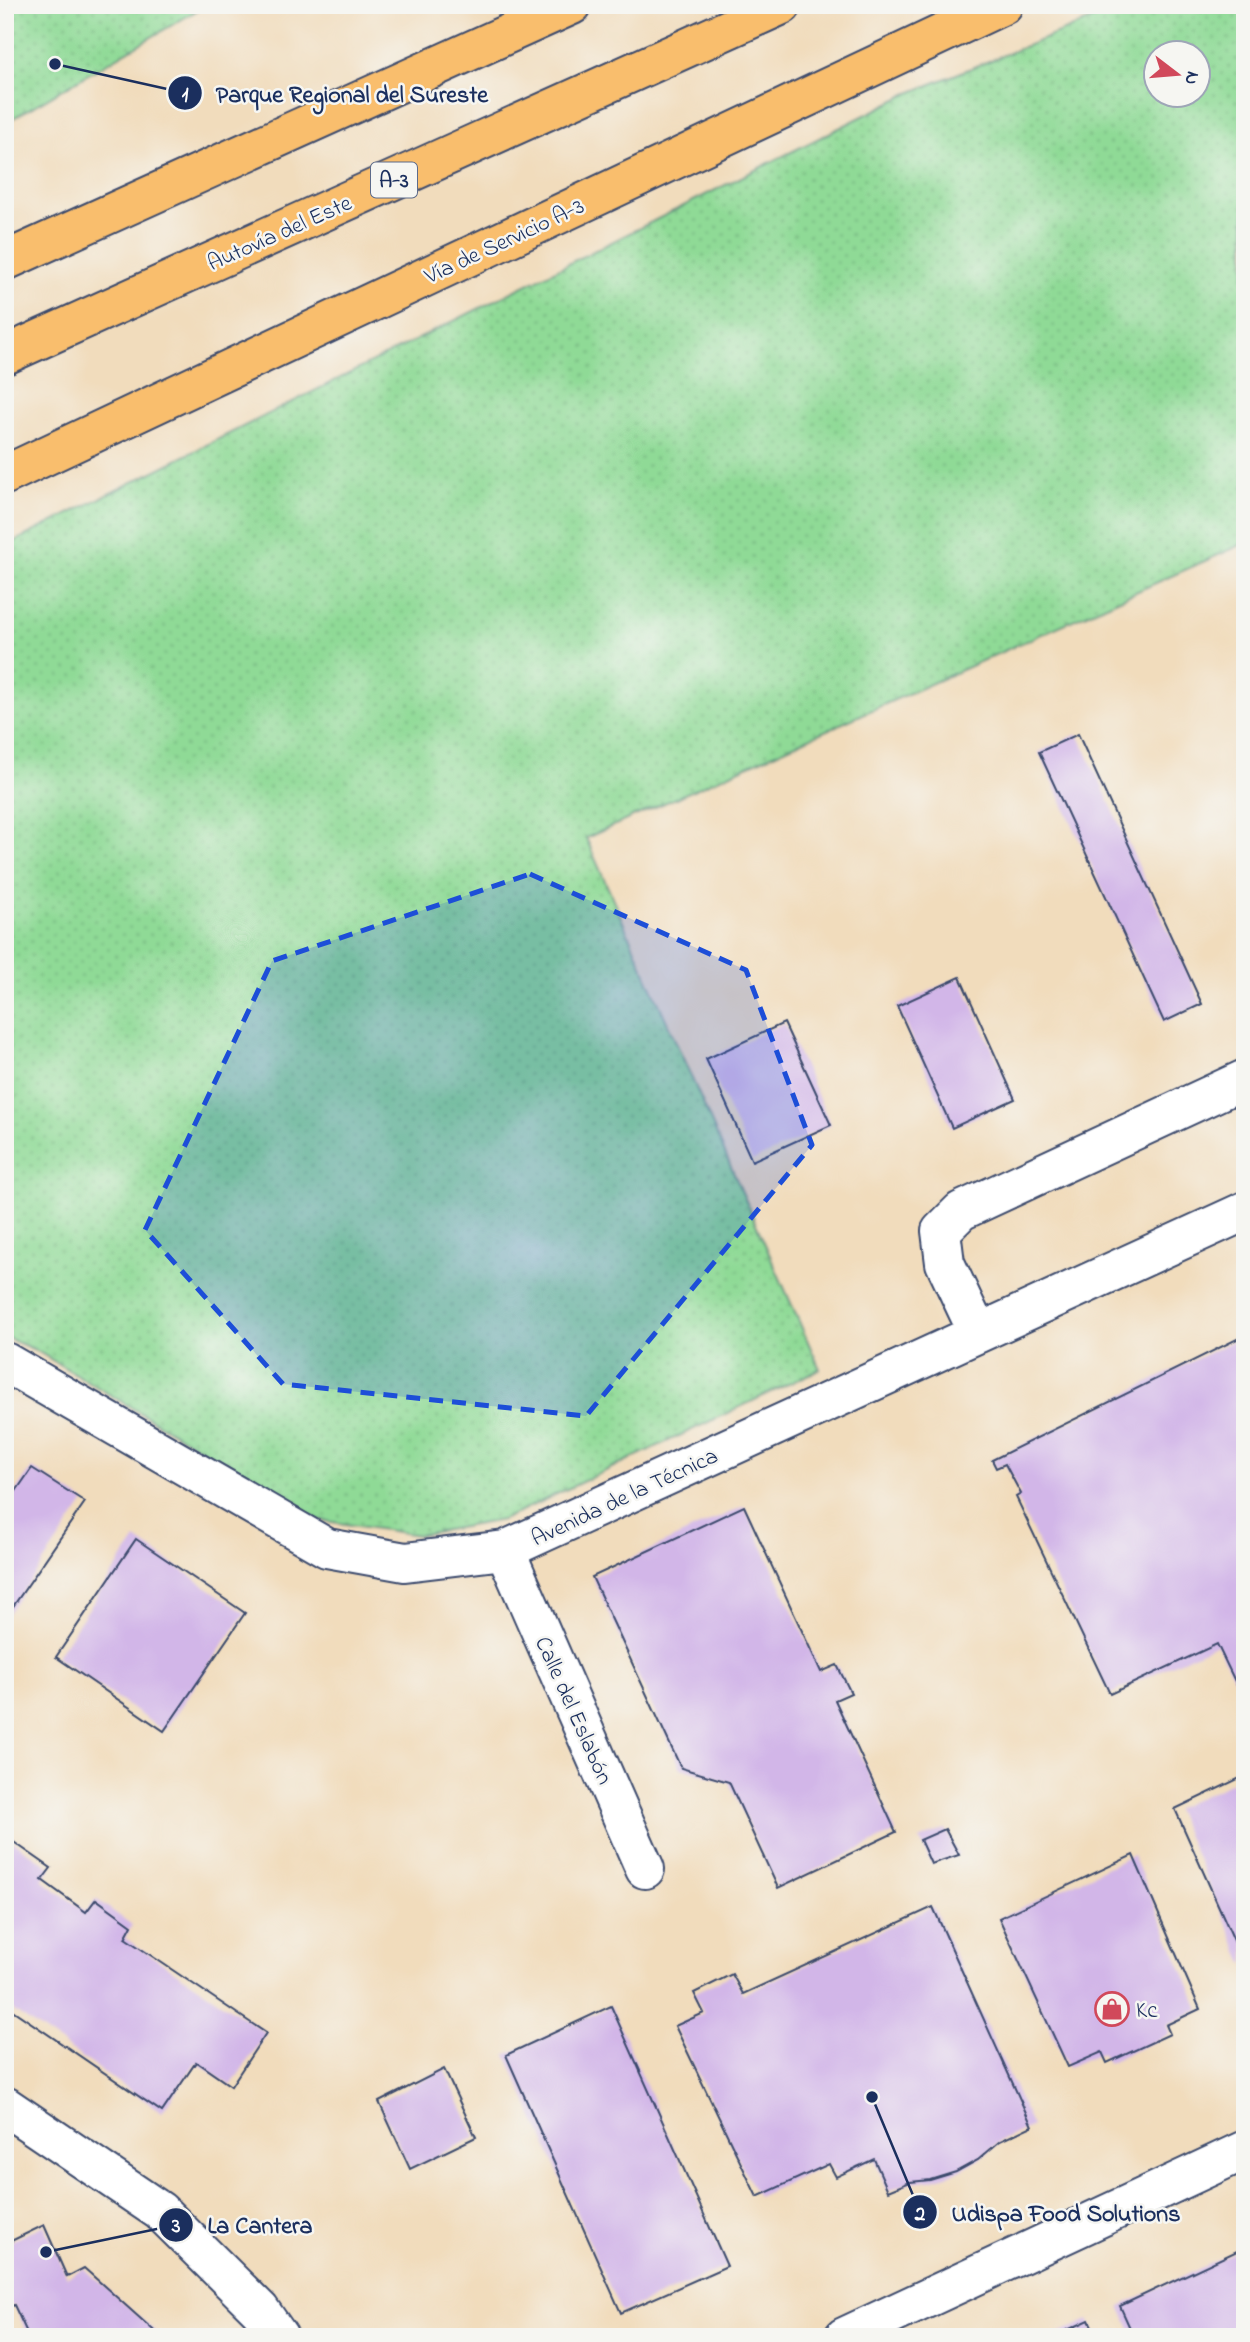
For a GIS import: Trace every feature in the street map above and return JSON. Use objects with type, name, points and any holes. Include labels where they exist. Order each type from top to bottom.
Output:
[{"type":"main road","points":[[5,261],[572,5]]},
{"type":"main road","name":"Autovía del Este","points":[[5,355],[782,5]]},
{"type":"main road","name":"Vía de Servicio A-3","points":[[5,475],[1003,5]]},
{"type":"street","points":[[978,1333],[945,1263],[941,1231],[961,1211],[1245,1079]]},
{"type":"street","name":"Avenida de la Técnica","points":[[5,1362],[327,1548],[405,1562],[505,1550],[1245,1211]]},
{"type":"street","name":"Calle del Eslabón","points":[[505,1550],[645,1869]]},
{"type":"street","points":[[5,2106],[160,2211],[260,2310],[279,2337]]},
{"type":"street","points":[[852,2335],[1245,2150]]},
{"type":"highlighted area","points":[[530,874],[746,970],[812,1145],[586,1416],[283,1384],[145,1230],[272,961]]},
{"type":"green space","points":[[5,5],[206,5],[5,123]]},
{"type":"green space","points":[[1128,5],[1245,5],[1245,543],[586,838],[820,1369],[502,1520],[418,1535],[319,1520],[35,1350],[5,1337],[5,546],[907,94]]},
{"type":"building","points":[[1078,734],[1202,1004],[1164,1022],[1039,752]]},
{"type":"building","points":[[960,977],[1015,1099],[952,1128],[897,1006]]},
{"type":"building","points":[[784,1023],[831,1125],[752,1161],[706,1059]]},
{"type":"building","points":[[1245,1335],[1245,1702],[1217,1644],[1110,1694],[1016,1497],[1021,1494],[1005,1464],[996,1468],[992,1460]]},
{"type":"building","points":[[32,1468],[85,1502],[5,1618],[5,1507]]},
{"type":"building","points":[[744,1506],[821,1672],[837,1665],[851,1693],[835,1700],[896,1832],[778,1888],[729,1782],[681,1768],[592,1577]]},
{"type":"building","points":[[136,1539],[245,1613],[164,1731],[56,1657]]},
{"type":"building","points":[[1242,1777],[1245,1784],[1245,1965],[1175,1809]]},
{"type":"building","points":[[945,1829],[959,1855],[931,1864],[920,1840]]},
{"type":"building","points":[[5,1836],[51,1868],[42,1880],[86,1912],[96,1899],[132,1925],[125,1938],[266,2033],[231,2086],[196,2062],[162,2112],[5,2005]]},
{"type":"building","points":[[1133,1855],[1200,2009],[1166,2025],[1170,2034],[1107,2063],[1102,2052],[1068,2067],[999,1918]]},
{"type":"building","points":[[933,1907],[1032,2126],[1000,2141],[978,2160],[956,2172],[930,2180],[910,2182],[888,2191],[874,2159],[836,2177],[829,2164],[757,2197],[675,2026],[704,2013],[694,1993],[732,1974],[743,1994]]},
{"type":"building","points":[[611,2006],[727,2266],[621,2313],[506,2055]]},
{"type":"building","points":[[444,2069],[476,2137],[410,2169],[379,2102]]},
{"type":"building","points":[[44,2225],[67,2277],[84,2268],[161,2337],[29,2337],[14,2305],[5,2308],[5,2244]]},
{"type":"building","points":[[1239,2250],[1245,2263],[1245,2337],[1134,2337],[1120,2306]]},
{"type":"building","points":[[1089,2320],[1097,2337],[1052,2337]]},
{"type":"place","name":"Parque Regional del Sureste","points":[[55,64]]},
{"type":"place","name":"Kc","points":[[1112,2009]]},
{"type":"place","name":"Udispa Food Solutions","points":[[872,2097]]},
{"type":"place","name":"La Cantera","points":[[46,2252]]}]
